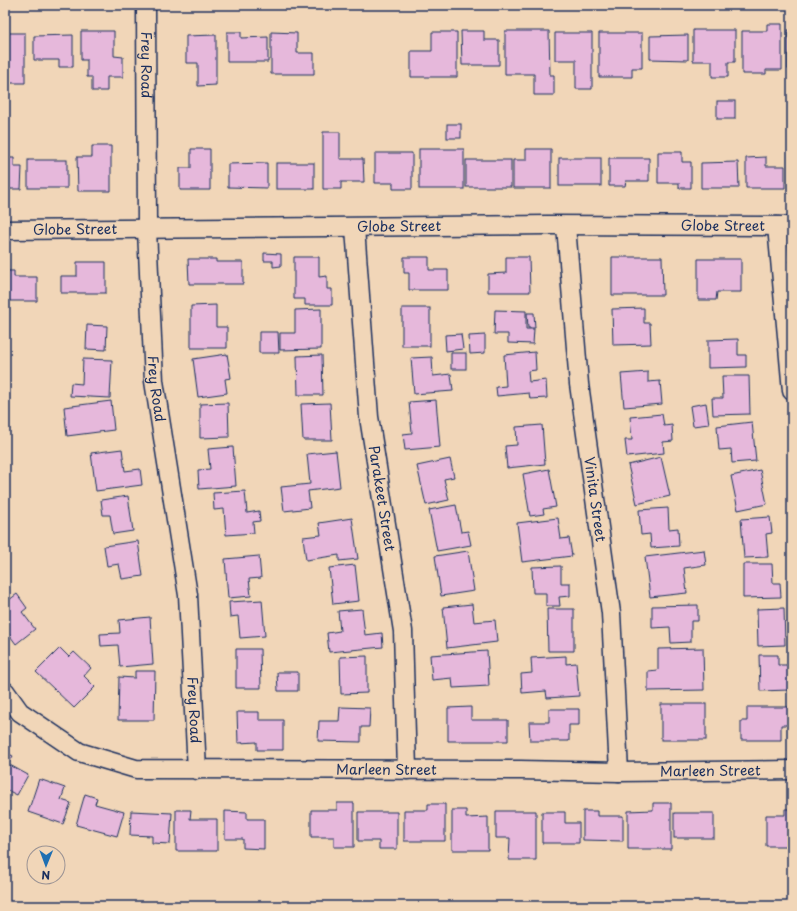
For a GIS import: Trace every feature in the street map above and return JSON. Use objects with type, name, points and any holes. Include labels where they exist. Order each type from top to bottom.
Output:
[{"type":"street","name":"Frey Road","points":[[146,5],[147,230],[154,381],[188,595],[197,770]]},
{"type":"street","name":"Vinita Street","points":[[566,226],[579,384],[611,613],[618,772]]},
{"type":"street","name":"Globe Street","points":[[5,230],[785,226]]},
{"type":"street","points":[[785,226],[792,391]]},
{"type":"street","name":"Parakeet Street","points":[[355,228],[369,417],[403,631],[407,770]]},
{"type":"street","name":"Marleen Street","points":[[5,691],[20,712],[80,752],[136,769],[618,772],[792,770]]},
{"type":"building","points":[[767,24],[782,24],[782,70],[766,70],[766,74],[742,74],[742,31],[767,31]]},
{"type":"building","points":[[693,30],[735,30],[735,62],[728,62],[728,77],[712,77],[712,61],[693,61]]},
{"type":"building","points":[[788,30],[792,30],[792,69],[788,69]]},
{"type":"building","points":[[81,31],[114,31],[114,56],[123,57],[123,77],[107,77],[107,91],[92,91],[92,77],[87,77],[87,60],[81,60]]},
{"type":"building","points":[[461,31],[484,31],[484,40],[499,40],[499,65],[462,65]]},
{"type":"building","points":[[505,31],[549,31],[550,75],[554,75],[554,95],[534,95],[534,74],[505,74]]},
{"type":"building","points":[[227,32],[241,32],[241,38],[268,37],[268,62],[227,62]]},
{"type":"building","points":[[271,32],[297,33],[297,53],[314,53],[314,74],[271,74]]},
{"type":"building","points":[[432,32],[457,32],[457,77],[411,77],[411,51],[432,51]]},
{"type":"building","points":[[8,33],[25,33],[25,83],[7,83],[7,75],[5,75],[5,41],[8,41]]},
{"type":"building","points":[[555,33],[592,33],[592,89],[576,89],[576,60],[555,60]]},
{"type":"building","points":[[599,33],[642,33],[642,68],[632,68],[632,77],[599,77]]},
{"type":"building","points":[[73,35],[73,67],[59,67],[59,60],[34,60],[34,36]]},
{"type":"building","points":[[216,35],[216,85],[198,86],[198,63],[186,63],[186,36]]},
{"type":"building","points":[[688,35],[688,60],[650,59],[650,36]]},
{"type":"building","points":[[717,101],[735,101],[735,119],[717,119]]},
{"type":"building","points":[[447,124],[461,124],[461,138],[447,138]]},
{"type":"building","points":[[323,132],[340,132],[340,159],[363,159],[364,182],[341,182],[341,189],[323,189]]},
{"type":"building","points":[[92,146],[111,146],[111,191],[78,191],[77,157],[92,157]]},
{"type":"building","points":[[191,149],[210,149],[210,190],[180,190],[180,168],[191,168]]},
{"type":"building","points":[[419,149],[464,149],[464,189],[419,189]]},
{"type":"building","points":[[526,149],[551,149],[551,188],[513,188],[513,160],[526,160]]},
{"type":"building","points":[[658,152],[682,152],[682,162],[691,162],[691,188],[679,188],[679,183],[658,183]]},
{"type":"building","points":[[375,153],[412,153],[412,189],[393,189],[393,183],[375,183]]},
{"type":"building","points":[[766,157],[766,166],[785,166],[785,188],[746,188],[746,158]]},
{"type":"building","points":[[5,158],[14,158],[14,167],[22,167],[21,189],[5,189]]},
{"type":"building","points":[[559,158],[601,158],[601,186],[559,186]]},
{"type":"building","points":[[609,158],[649,158],[649,181],[626,181],[625,186],[609,186]]},
{"type":"building","points":[[28,160],[67,160],[67,188],[28,188]]},
{"type":"building","points":[[466,160],[511,160],[511,187],[466,187]]},
{"type":"building","points":[[738,162],[739,188],[701,188],[701,163]]},
{"type":"building","points":[[267,163],[267,188],[228,187],[228,164]]},
{"type":"building","points":[[276,163],[314,163],[314,189],[276,189]]},
{"type":"building","points":[[264,253],[281,254],[281,266],[273,267],[273,261],[264,261]]},
{"type":"building","points":[[294,257],[319,257],[319,277],[327,276],[327,289],[332,289],[332,305],[305,305],[305,299],[294,299]]},
{"type":"building","points":[[404,257],[429,257],[429,270],[448,270],[448,290],[409,290],[409,273],[404,273]]},
{"type":"building","points":[[506,257],[529,257],[530,292],[488,292],[488,274],[506,273]]},
{"type":"building","points":[[612,257],[662,257],[663,295],[612,295]]},
{"type":"building","points":[[188,259],[216,259],[216,262],[243,262],[243,284],[189,284]]},
{"type":"building","points":[[698,259],[741,259],[741,292],[717,292],[716,300],[698,300]]},
{"type":"building","points":[[77,262],[106,262],[106,293],[61,293],[61,276],[77,276]]},
{"type":"building","points":[[5,271],[14,271],[14,277],[37,277],[37,301],[5,301]]},
{"type":"building","points":[[216,305],[216,327],[227,327],[227,348],[191,348],[191,306]]},
{"type":"building","points":[[402,308],[430,308],[430,346],[402,346]]},
{"type":"building","points":[[644,308],[644,323],[650,323],[651,344],[613,345],[612,309]]},
{"type":"building","points":[[321,309],[321,349],[280,350],[280,333],[295,333],[295,310]]},
{"type":"building","points":[[495,310],[526,311],[526,329],[534,329],[533,344],[508,343],[508,334],[494,334]]},
{"type":"building","points":[[527,313],[534,313],[535,328],[528,328]]},
{"type":"building","points":[[87,325],[107,326],[106,350],[86,349]]},
{"type":"building","points":[[259,332],[278,332],[279,353],[259,353]]},
{"type":"building","points":[[461,334],[463,349],[446,351],[445,335]]},
{"type":"building","points":[[485,335],[485,353],[470,354],[469,336]]},
{"type":"building","points":[[738,339],[738,355],[746,355],[746,367],[708,368],[708,340]]},
{"type":"building","points":[[535,352],[536,370],[528,371],[529,382],[546,380],[547,398],[530,399],[529,393],[497,396],[496,387],[506,386],[504,355]]},
{"type":"building","points":[[451,353],[466,353],[466,369],[451,369]]},
{"type":"building","points":[[227,354],[231,378],[225,379],[227,393],[198,397],[193,359]]},
{"type":"building","points":[[322,355],[323,395],[298,395],[297,356]]},
{"type":"building","points":[[432,357],[433,376],[451,374],[453,391],[414,394],[411,358]]},
{"type":"building","points":[[83,359],[112,360],[110,398],[70,396],[71,383],[82,384]]},
{"type":"building","points":[[648,372],[648,382],[660,381],[662,404],[624,407],[621,374]]},
{"type":"building","points":[[722,376],[749,376],[750,414],[713,415],[712,398],[723,398]]},
{"type":"building","points":[[436,400],[440,447],[405,450],[403,434],[412,433],[409,402]]},
{"type":"building","points":[[111,401],[114,430],[67,436],[64,407]]},
{"type":"building","points":[[228,403],[229,437],[200,438],[200,404]]},
{"type":"building","points":[[330,403],[332,440],[303,440],[301,404]]},
{"type":"building","points":[[706,403],[709,424],[693,426],[690,406]]},
{"type":"building","points":[[662,414],[664,426],[672,425],[673,441],[663,442],[664,453],[627,457],[625,440],[632,440],[630,417]]},
{"type":"building","points":[[752,422],[756,461],[732,463],[731,449],[719,450],[717,426]]},
{"type":"building","points":[[542,425],[545,464],[507,468],[505,446],[517,445],[516,427]]},
{"type":"building","points":[[233,447],[236,486],[199,489],[198,470],[210,469],[208,449]]},
{"type":"building","points":[[122,449],[125,471],[140,469],[142,485],[96,491],[91,453]]},
{"type":"building","points":[[336,451],[340,487],[308,491],[310,508],[284,511],[281,487],[310,484],[307,454]]},
{"type":"building","points":[[661,457],[670,496],[637,504],[628,465]]},
{"type":"building","points":[[450,459],[454,477],[444,479],[449,500],[426,505],[417,466]]},
{"type":"building","points":[[549,469],[556,507],[543,509],[544,514],[530,516],[523,474]]},
{"type":"building","points":[[760,470],[767,504],[738,510],[731,476]]},
{"type":"building","points":[[245,491],[247,513],[259,511],[260,521],[253,522],[254,533],[226,535],[224,509],[214,510],[213,493]]},
{"type":"building","points":[[128,496],[133,531],[113,534],[110,515],[103,515],[101,500]]},
{"type":"building","points":[[456,505],[461,532],[468,531],[471,545],[437,551],[429,510]]},
{"type":"building","points":[[668,508],[669,529],[678,528],[679,546],[651,548],[650,534],[641,535],[639,510]]},
{"type":"building","points":[[770,517],[772,533],[766,534],[768,557],[744,558],[741,519]]},
{"type":"building","points":[[352,518],[358,559],[339,561],[339,555],[306,560],[303,537],[321,535],[319,523]]},
{"type":"building","points":[[558,518],[561,539],[569,538],[572,556],[522,562],[517,523]]},
{"type":"building","points":[[138,541],[143,576],[122,579],[119,564],[107,566],[104,546]]},
{"type":"building","points":[[704,550],[706,565],[684,568],[687,593],[650,597],[645,557]]},
{"type":"building","points":[[468,551],[474,591],[441,596],[435,556]]},
{"type":"building","points":[[259,556],[261,578],[249,579],[251,596],[228,598],[225,559]]},
{"type":"building","points":[[743,564],[772,564],[773,583],[780,583],[781,597],[743,598]]},
{"type":"building","points":[[355,565],[359,601],[333,604],[329,568]]},
{"type":"building","points":[[561,566],[561,583],[570,583],[570,596],[559,597],[560,606],[546,606],[546,593],[533,593],[532,567]]},
{"type":"building","points":[[17,594],[27,608],[22,612],[35,629],[16,644],[5,629],[5,603]]},
{"type":"building","points":[[262,600],[265,636],[240,638],[238,616],[230,617],[229,602]]},
{"type":"building","points":[[472,604],[474,622],[495,620],[497,642],[447,648],[443,607]]},
{"type":"building","points":[[698,605],[698,621],[691,621],[691,642],[671,643],[670,627],[652,628],[652,606]]},
{"type":"building","points":[[784,608],[785,645],[758,646],[757,609]]},
{"type":"building","points":[[362,609],[365,635],[382,633],[383,647],[329,652],[327,633],[340,631],[338,611]]},
{"type":"building","points":[[547,609],[574,609],[574,651],[548,651]]},
{"type":"building","points":[[150,617],[153,664],[120,667],[118,645],[101,646],[100,634],[120,633],[119,620]]},
{"type":"building","points":[[60,648],[69,657],[74,652],[91,668],[84,676],[95,687],[74,708],[36,672]]},
{"type":"building","points":[[703,648],[704,690],[648,691],[648,671],[658,670],[658,649]]},
{"type":"building","points":[[236,649],[260,649],[261,688],[236,688]]},
{"type":"building","points":[[487,651],[489,686],[453,688],[452,678],[432,680],[430,655]]},
{"type":"building","points":[[759,655],[778,655],[778,665],[789,665],[789,690],[760,691]]},
{"type":"building","points":[[367,656],[367,693],[341,694],[340,657]]},
{"type":"building","points":[[566,656],[566,664],[576,663],[579,696],[547,698],[546,691],[522,693],[521,674],[532,673],[531,658]]},
{"type":"building","points":[[135,671],[155,671],[154,720],[118,720],[119,677],[135,678]]},
{"type":"building","points":[[277,672],[298,672],[298,691],[278,691]]},
{"type":"building","points":[[661,704],[706,704],[706,740],[661,740]]},
{"type":"building","points":[[340,707],[370,708],[369,727],[361,727],[361,742],[318,741],[319,721],[339,721]]},
{"type":"building","points":[[471,707],[471,720],[508,720],[508,741],[448,741],[448,708]]},
{"type":"building","points":[[747,707],[790,707],[790,725],[781,725],[781,740],[741,740],[741,721],[747,721]]},
{"type":"building","points":[[549,709],[579,709],[579,725],[569,725],[569,741],[530,741],[529,722],[549,722]]},
{"type":"building","points":[[237,712],[259,712],[259,720],[283,720],[283,750],[257,750],[257,742],[238,743]]},
{"type":"building","points":[[5,752],[13,756],[8,764],[28,775],[17,795],[5,789]]},
{"type":"building","points":[[39,779],[65,788],[61,800],[71,803],[63,824],[28,812]]},
{"type":"building","points":[[85,794],[97,798],[95,804],[124,812],[117,836],[76,825]]},
{"type":"building","points":[[337,803],[354,803],[354,847],[334,847],[334,837],[311,837],[311,810],[337,810]]},
{"type":"building","points":[[653,803],[671,803],[671,849],[628,849],[628,811],[653,810]]},
{"type":"building","points":[[428,804],[445,804],[445,841],[404,841],[404,810],[428,810]]},
{"type":"building","points":[[785,809],[792,809],[791,846],[766,846],[766,815],[785,815]]},
{"type":"building","points":[[176,810],[191,810],[190,819],[217,819],[217,851],[176,851]]},
{"type":"building","points":[[452,810],[466,810],[466,818],[488,817],[488,850],[452,850]]},
{"type":"building","points":[[131,811],[172,813],[170,844],[152,843],[152,836],[130,835]]},
{"type":"building","points":[[225,811],[247,812],[247,819],[264,819],[264,849],[243,848],[243,839],[225,839]]},
{"type":"building","points":[[496,811],[536,811],[536,860],[509,860],[510,838],[496,838]]},
{"type":"building","points":[[583,811],[597,811],[597,816],[623,816],[623,841],[583,840]]},
{"type":"building","points":[[358,812],[397,812],[397,849],[379,849],[379,841],[358,841]]},
{"type":"building","points":[[542,812],[565,812],[565,823],[579,823],[579,843],[542,843]]},
{"type":"building","points":[[674,813],[714,813],[714,838],[674,838]]}]
